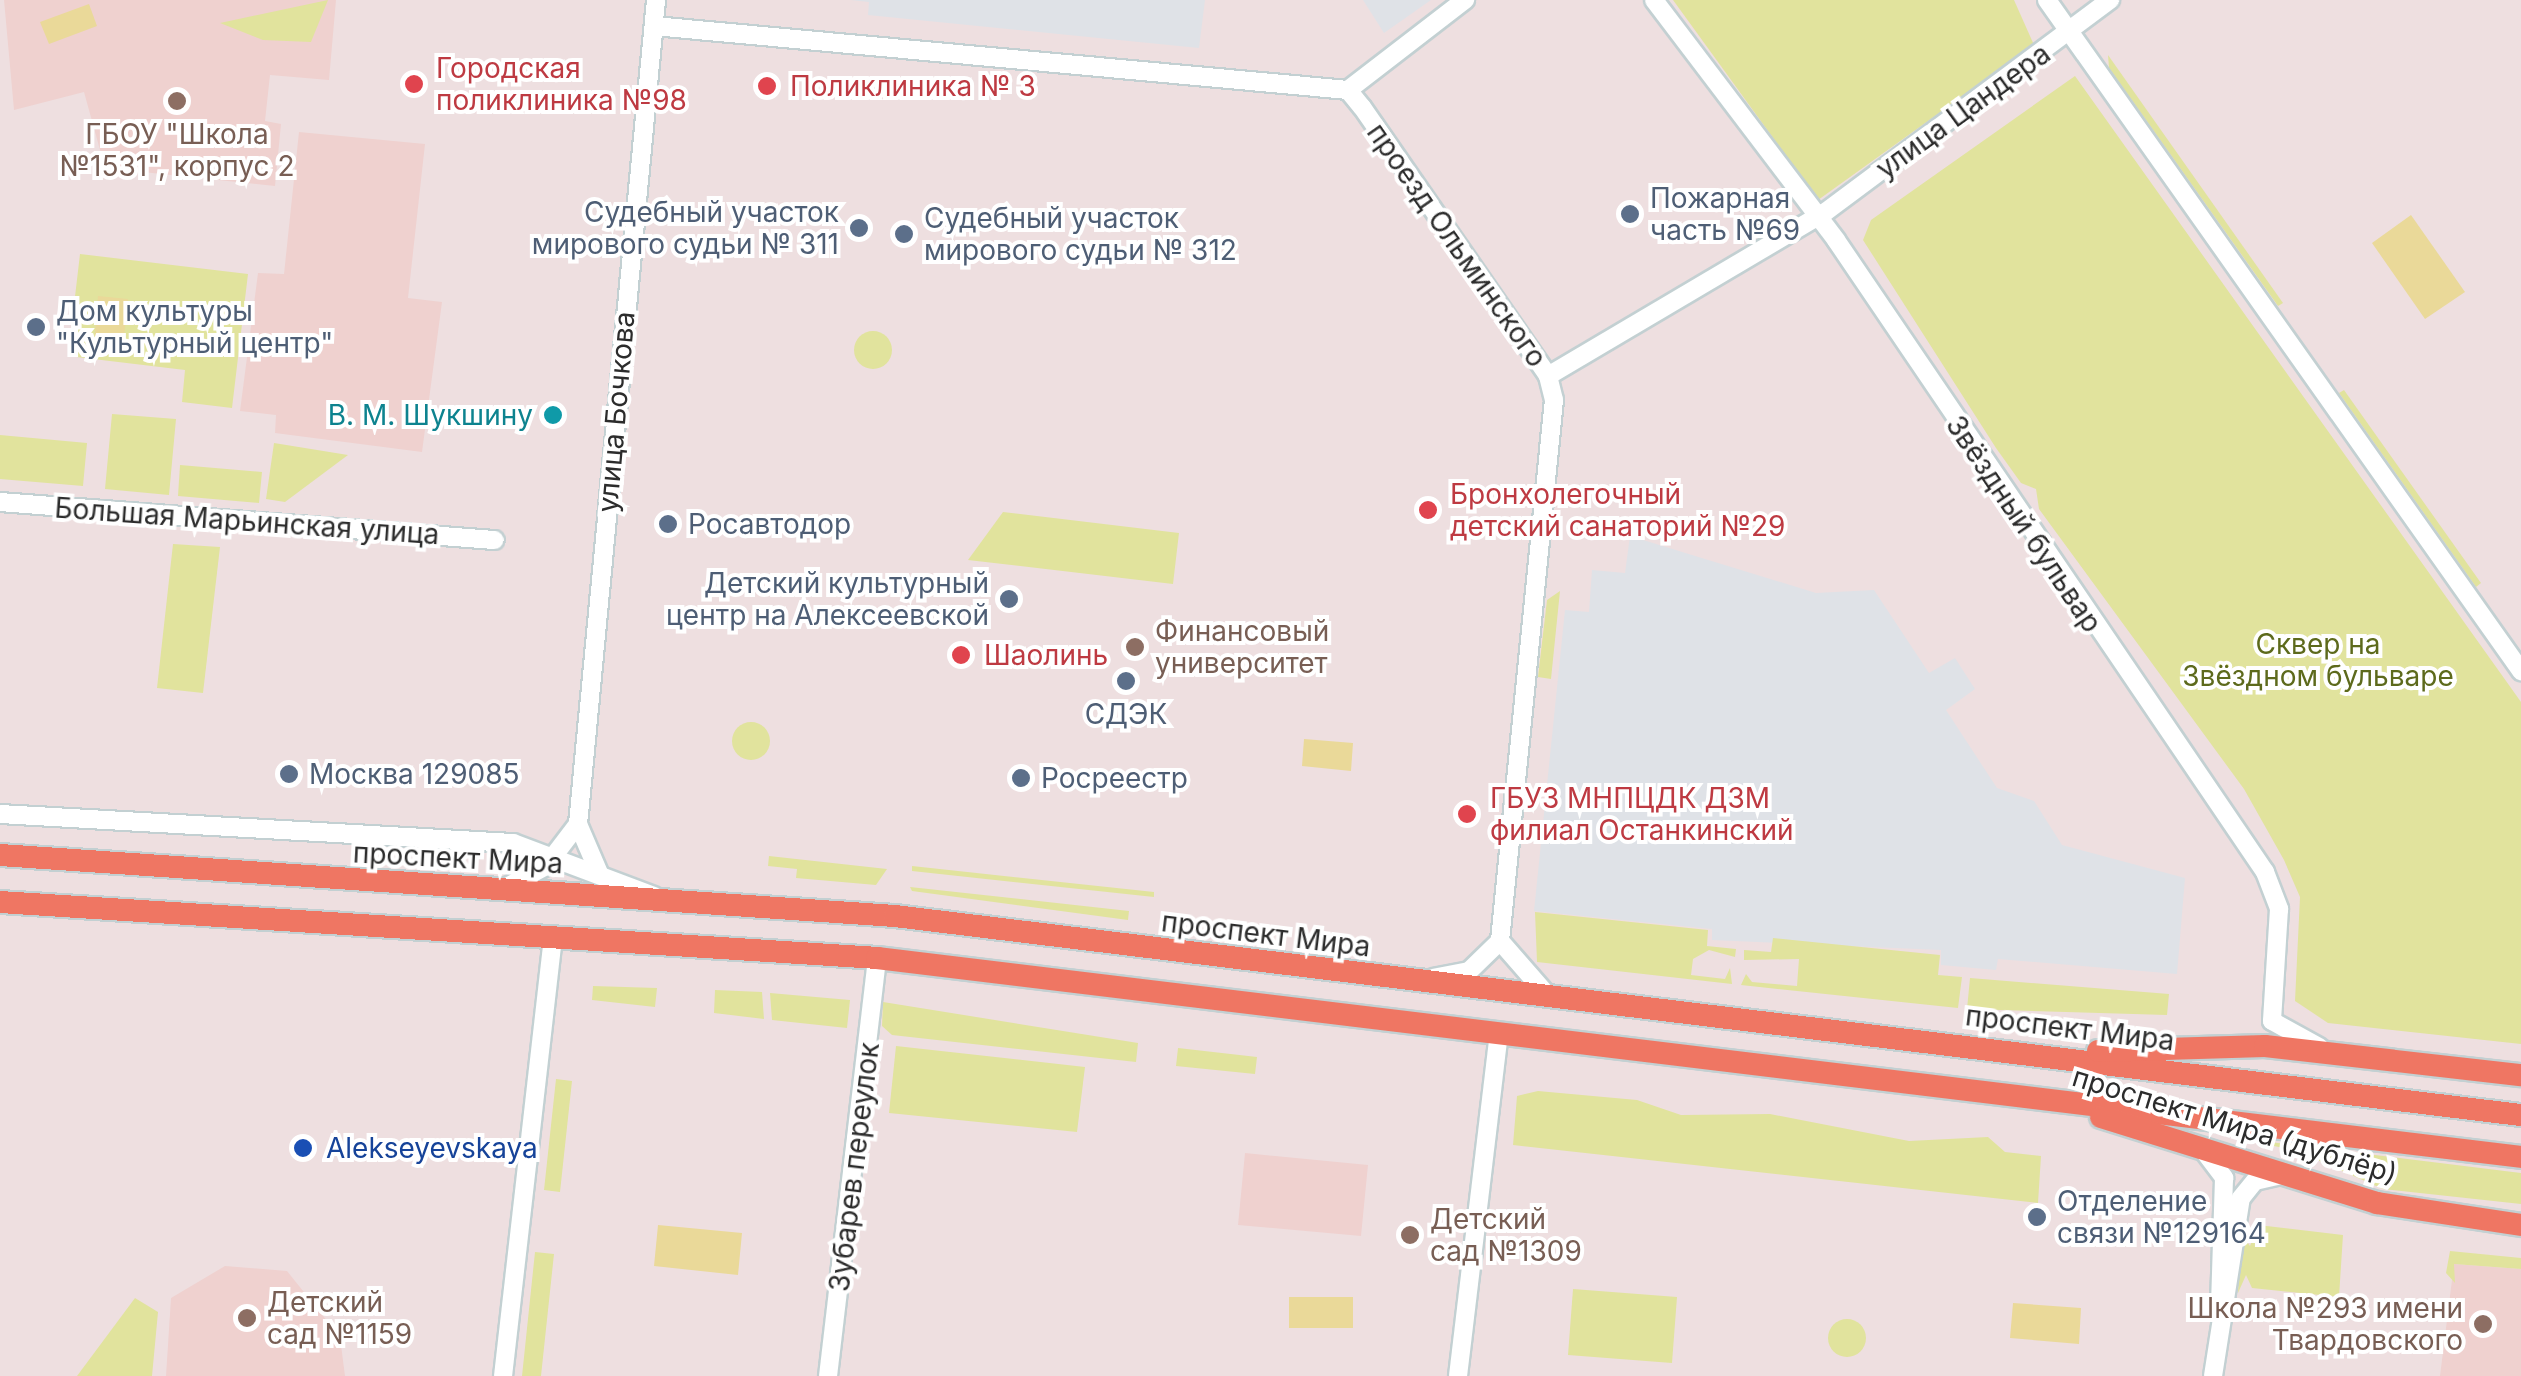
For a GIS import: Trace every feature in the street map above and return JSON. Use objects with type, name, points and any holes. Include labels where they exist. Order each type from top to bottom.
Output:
[{"type":"main road","name":"проспект Мира","points":[[0,855],[895,916],[1405,982],[2039,1054],[2521,1115]]},
{"type":"main road","points":[[0,902],[877,958],[1498,1040],[2472,1148],[2521,1157]]},
{"type":"main road","name":"проспект Мира (дублёр)","points":[[2039,1054],[2195,1045],[2328,1051],[2521,1075]]},
{"type":"main road","name":"проспект Мира (дублёр)","points":[[2050,1101],[2183,1138],[2377,1204],[2521,1225]]},
{"type":"street","name":"улица Бочкова","points":[[598,873],[578,824],[656,0]]},
{"type":"street","points":[[654,26],[1348,90],[1464,0]]},
{"type":"street","name":"Звёздный бульвар","points":[[1654,0],[1813,218],[2265,872],[2279,908],[2272,1021],[2328,1051]]},
{"type":"street","points":[[2047,0],[2521,672]]},
{"type":"street","name":"улица Цандера","points":[[1548,376],[1813,218],[2110,0]]},
{"type":"street","name":"проезд Ольминского","points":[[1348,90],[1548,376],[1554,408],[1500,942]]},
{"type":"street","name":"Большая Марьинская улица","points":[[0,502],[495,540]]},
{"type":"street","points":[[0,814],[362,831],[554,854],[659,898]]},
{"type":"street","points":[[500,890],[554,854],[578,824]]},
{"type":"street","points":[[504,1376],[552,936]]},
{"type":"street","points":[[1405,982],[1469,970],[1500,942],[1552,999]]},
{"type":"street","name":"Зубарев переулок","points":[[828,1376],[877,958]]},
{"type":"street","points":[[1458,1376],[1498,1040]]},
{"type":"street","points":[[2183,1138],[2224,1178],[2213,1376]]},
{"type":"street","points":[[2220,1302],[2243,1194],[2263,1177],[2304,1178]]},
{"type":"shaded area","name":"ГБОУ \"Школа №1531\", корпус 2","points":[[4,0],[336,0],[329,80],[270,75],[265,121],[281,124],[275,186],[105,168],[84,92],[14,110]]},
{"type":"shaded area","points":[[851,0],[1205,0],[1199,48],[868,15],[869,2]]},
{"type":"shaded area","points":[[1363,0],[1431,0],[1384,33]]},
{"type":"shaded area","points":[[89,4],[97,26],[49,44],[40,22]]},
{"type":"shaded area","points":[[299,132],[425,144],[408,298],[442,302],[422,452],[275,433],[276,415],[240,411],[258,273],[284,274]]},
{"type":"shaded area","points":[[2411,215],[2465,292],[2425,319],[2372,243]]},
{"type":"shaded area","points":[[98,296],[128,299],[123,348],[94,345]]},
{"type":"shaded area","points":[[1630,536],[1816,593],[1874,590],[1929,673],[1955,658],[1975,689],[1946,710],[1997,788],[2034,801],[2062,845],[2185,878],[2177,974],[1998,959],[1996,970],[1941,965],[1941,950],[1712,940],[1712,929],[1534,911],[1565,610],[1589,612],[1592,570],[1625,573]]},
{"type":"shaded area","points":[[1304,739],[1353,743],[1351,771],[1302,766]]},
{"type":"shaded area","points":[[1245,1153],[1368,1165],[1361,1236],[1238,1225]]},
{"type":"shaded area","points":[[658,1225],[742,1233],[738,1275],[654,1266]]},
{"type":"shaded area","name":"Школа №293 имени Твардовского","points":[[2454,1264],[2521,1269],[2521,1376],[2440,1376]]},
{"type":"shaded area","name":"Детский сад №1159","points":[[225,1266],[287,1271],[340,1337],[345,1376],[166,1376],[171,1298]]},
{"type":"shaded area","points":[[1289,1297],[1353,1297],[1353,1328],[1289,1328]]},
{"type":"shaded area","points":[[2013,1303],[2081,1308],[2079,1344],[2010,1338]]},
{"type":"green space","points":[[328,0],[311,42],[263,40],[220,23]]},
{"type":"green space","points":[[1673,0],[2014,0],[2034,45],[1818,200]]},
{"type":"green space","points":[[2108,55],[2283,303],[2278,306],[2109,68]]},
{"type":"green space","name":"Сквер на Звёздном бульваре","points":[[2075,76],[2521,702],[2521,1044],[2328,1023],[2295,1001],[2300,897],[2244,789],[2039,509],[2036,489],[2021,483],[1996,448],[1863,240],[1871,220]]},
{"type":"green space","points":[[80,254],[248,274],[232,408],[182,402],[185,370],[68,356]]},
{"type":"green space","points":[[873,331],[886,337],[892,350],[886,363],[873,369],[860,363],[854,350],[860,337]]},
{"type":"green space","points":[[2344,390],[2481,583],[2476,587],[2339,393]]},
{"type":"green space","points":[[112,414],[176,419],[169,495],[105,489]]},
{"type":"green space","points":[[0,435],[87,443],[83,486],[0,479]]},
{"type":"green space","points":[[274,443],[348,455],[285,502],[266,499]]},
{"type":"green space","points":[[180,465],[262,472],[259,503],[178,496]]},
{"type":"green space","points":[[1003,512],[1179,533],[1173,584],[968,560]]},
{"type":"green space","points":[[173,544],[220,547],[203,693],[157,688]]},
{"type":"green space","points":[[1560,591],[1551,679],[1538,677],[1547,600]]},
{"type":"green space","points":[[751,722],[765,727],[770,741],[765,755],[751,760],[737,755],[732,741],[737,727]]},
{"type":"green space","points":[[769,856],[887,869],[876,885],[796,878],[797,869],[768,866]]},
{"type":"green space","points":[[912,866],[1154,892],[1154,897],[912,871]]},
{"type":"green space","points":[[910,887],[1129,911],[1128,920],[912,891]]},
{"type":"green space","points":[[1535,912],[1708,930],[1707,946],[1736,949],[1735,957],[1709,950],[1693,959],[1691,975],[1725,979],[1730,968],[1732,984],[1537,962]]},
{"type":"green space","points":[[1773,938],[1940,955],[1938,975],[1962,977],[1958,1008],[1741,985],[1746,974],[1752,982],[1797,986],[1799,959],[1744,960],[1744,950],[1771,952]]},
{"type":"green space","points":[[1970,978],[2169,994],[2167,1015],[1967,1009]]},
{"type":"green space","points":[[593,986],[657,988],[655,1007],[592,1000]]},
{"type":"green space","points":[[715,990],[762,992],[764,1019],[714,1013]]},
{"type":"green space","points":[[770,993],[850,1000],[847,1028],[772,1020]]},
{"type":"green space","points":[[883,1002],[1138,1043],[1136,1062],[892,1035],[882,1026]]},
{"type":"green space","points":[[896,1046],[1085,1067],[1077,1132],[889,1113]]},
{"type":"green space","points":[[1178,1048],[1257,1057],[1255,1074],[1176,1066]]},
{"type":"green space","points":[[556,1079],[572,1081],[560,1192],[544,1190]]},
{"type":"green space","points":[[1538,1091],[1637,1100],[1681,1115],[1770,1114],[1909,1141],[1988,1137],[2005,1152],[2041,1156],[2038,1203],[1513,1145],[1517,1096]]},
{"type":"green space","points":[[2237,1138],[2521,1173],[2521,1204],[2383,1189],[2297,1151]]},
{"type":"green space","points":[[2258,1225],[2343,1235],[2339,1297],[2252,1288],[2246,1275],[2238,1293],[2241,1233],[2250,1246]]},
{"type":"green space","points":[[2450,1251],[2521,1258],[2521,1269],[2454,1264],[2455,1283],[2446,1273]]},
{"type":"green space","points":[[535,1252],[554,1254],[541,1376],[522,1376]]},
{"type":"green space","points":[[1573,1289],[1677,1297],[1672,1363],[1568,1355]]},
{"type":"green space","points":[[135,1298],[158,1312],[152,1376],[77,1376]]},
{"type":"green space","points":[[1847,1319],[1861,1324],[1866,1338],[1861,1352],[1847,1357],[1833,1352],[1828,1338],[1833,1324]]},
{"type":"place","name":"Городская поликлиника №98","points":[[414,84]]},
{"type":"place","name":"Поликлиника № 3","points":[[767,86]]},
{"type":"place","name":"ГБОУ \"Школа №1531\", корпус 2","points":[[177,101]]},
{"type":"place","name":"Пожарная часть №69","points":[[1630,214]]},
{"type":"place","name":"Судебный участок мирового судьи № 311","points":[[859,228]]},
{"type":"place","name":"Судебный участок мирового судьи № 312","points":[[904,234]]},
{"type":"place","name":"Дом культуры \"Культурный центр\"","points":[[36,327]]},
{"type":"place","name":"В. М. Шукшину","points":[[553,415]]},
{"type":"place","name":"Бронхолегочный детский санаторий №29","points":[[1428,510]]},
{"type":"place","name":"Росавтодор","points":[[668,524]]},
{"type":"place","name":"Детский культурный центр на Алексеевской","points":[[1009,599]]},
{"type":"place","name":"Финансовый университет","points":[[1135,647]]},
{"type":"place","name":"Шаолинь","points":[[961,655]]},
{"type":"place","name":"СДЭК","points":[[1126,681]]},
{"type":"place","name":"Москва 129085","points":[[289,774]]},
{"type":"place","name":"Росреестр","points":[[1021,778]]},
{"type":"place","name":"ГБУЗ МНПЦДК ДЗМ филиал Останкинский","points":[[1467,814]]},
{"type":"place","name":"Alekseyevskaya","points":[[303,1148]]},
{"type":"place","name":"Отделение связи №129164","points":[[2037,1217]]},
{"type":"place","name":"Детский сад №1309","points":[[1410,1235]]},
{"type":"place","name":"Детский сад №1159","points":[[247,1318]]},
{"type":"place","name":"Школа №293 имени Твардовского","points":[[2483,1324]]}]
